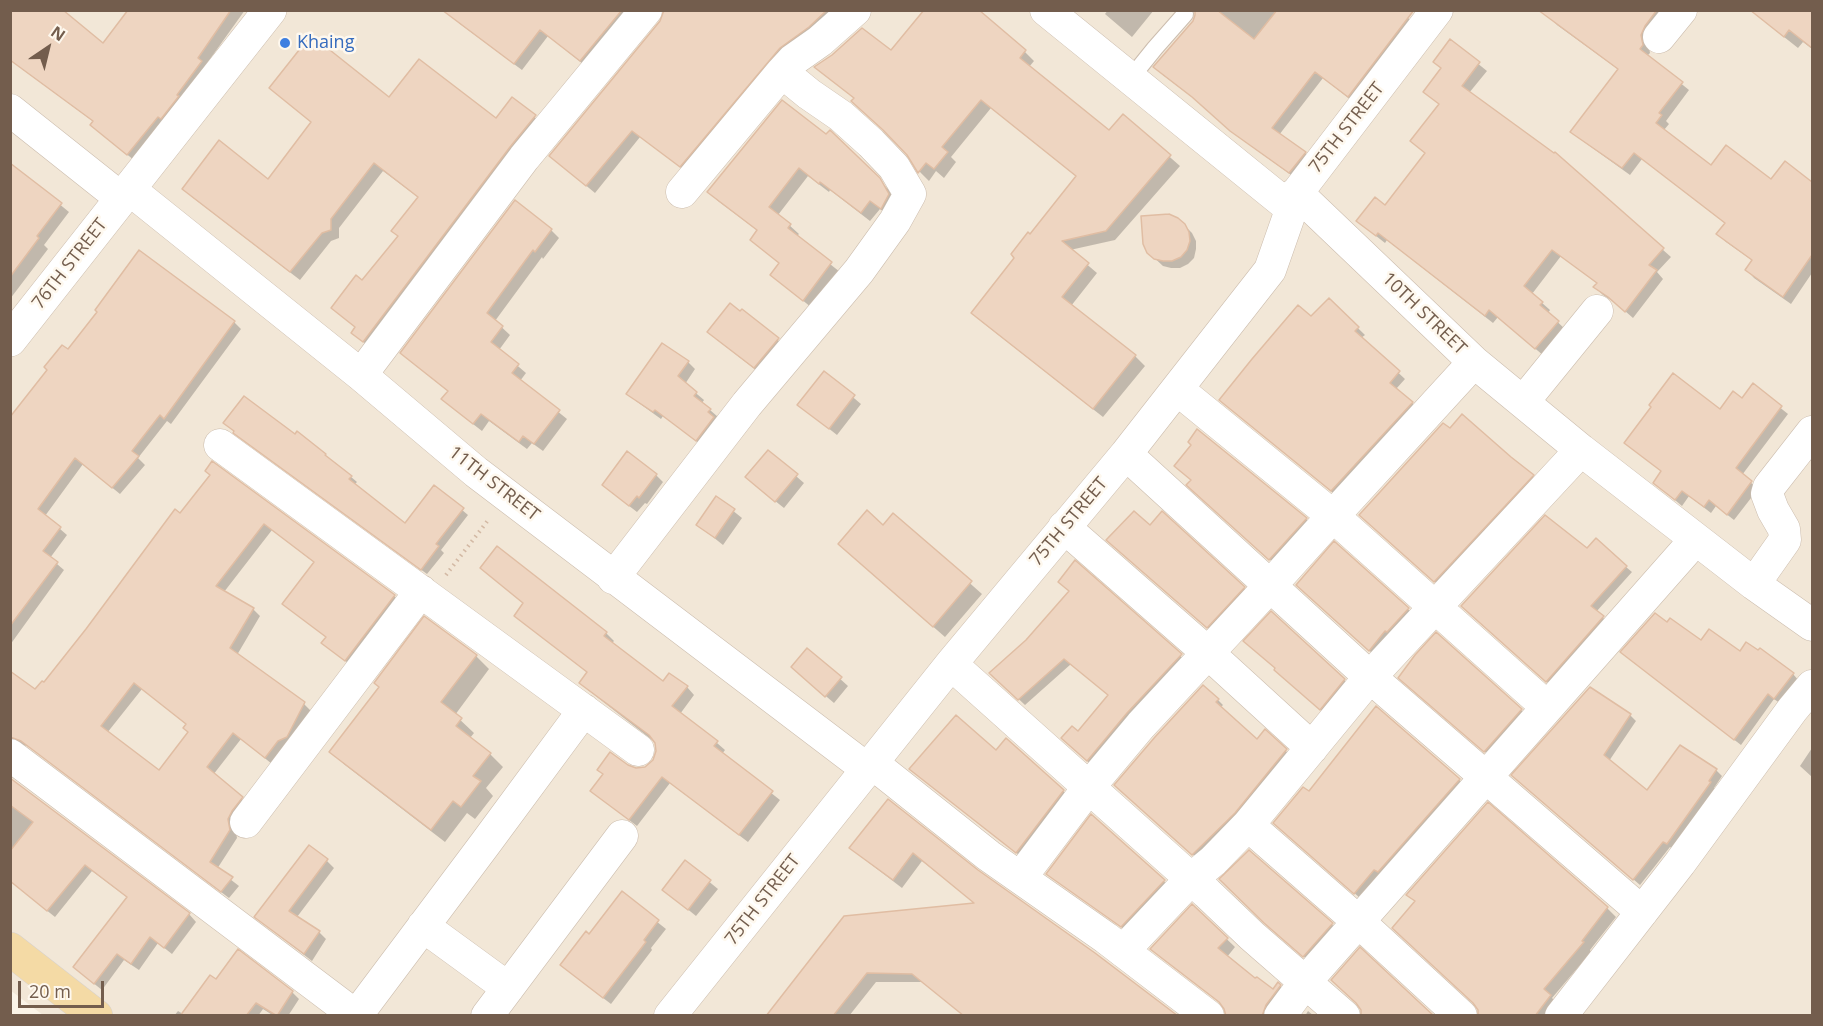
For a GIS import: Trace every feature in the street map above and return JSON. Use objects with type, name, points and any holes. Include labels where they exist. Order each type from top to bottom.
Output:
[{"type":"main road","points":[[10,948],[96,1016]]},
{"type":"street","name":"76TH STREET","points":[[10,340],[270,10]]},
{"type":"street","points":[[361,375],[524,158],[645,10]]},
{"type":"street","points":[[682,192],[793,60],[820,41],[855,10]]},
{"type":"street","points":[[1046,10],[1282,202],[1297,193]]},
{"type":"street","name":"75TH STREET","points":[[670,1016],[951,664],[1126,454],[1270,270],[1297,193],[1437,10]]},
{"type":"street","points":[[1659,37],[1681,10]]},
{"type":"street","points":[[614,578],[747,404],[859,271],[895,221],[910,194],[894,167],[871,143],[841,116],[782,72]]},
{"type":"street","name":"11TH STREET","points":[[10,110],[125,194],[361,375],[476,472],[614,578],[989,856],[1123,951],[1208,1016]]},
{"type":"street","name":"10TH STREET","points":[[1297,193],[1474,362],[1581,450],[1754,584],[1812,625]]},
{"type":"street","points":[[1523,402],[1597,311]]},
{"type":"street","points":[[1021,877],[1089,787],[1141,725],[1474,362]]},
{"type":"street","points":[[1177,389],[1333,516],[1547,707]]},
{"type":"street","points":[[1754,584],[1785,540],[1784,529],[1767,494],[1769,487],[1812,432]]},
{"type":"street","points":[[220,445],[638,750]]},
{"type":"street","points":[[1123,951],[1191,879],[1213,861],[1248,825],[1370,677],[1581,450]]},
{"type":"street","points":[[1126,454],[1370,677],[1642,912]]},
{"type":"street","points":[[1064,527],[1312,748]]},
{"type":"street","points":[[1280,1016],[1306,981],[1696,538]]},
{"type":"street","points":[[246,822],[426,594]]},
{"type":"street","points":[[951,664],[1344,1016]]},
{"type":"street","points":[[1561,1016],[1812,686]]},
{"type":"street","points":[[10,755],[356,1016],[584,710]]},
{"type":"street","points":[[1248,825],[1359,921],[1461,1016]]},
{"type":"street","points":[[486,1016],[622,836]]},
{"type":"street","points":[[423,926],[508,988]]},
{"type":"lane","points":[[1130,80],[1185,14]]},
{"type":"path","points":[[426,594],[506,495]]},
{"type":"shaded area","points":[[10,11],[1812,11],[1812,1015],[43,1015],[10,990]]},
{"type":"building","points":[[10,10],[63,10],[103,43],[128,10],[231,10],[198,58],[202,61],[177,95],[179,96],[161,119],[158,117],[127,155],[90,125],[93,121],[10,60]]},
{"type":"building","points":[[442,10],[622,10],[580,61],[540,30],[514,64]]},
{"type":"building","points":[[664,10],[827,10],[809,27],[780,48],[680,167],[632,131],[586,186],[549,156],[660,21]]},
{"type":"building","points":[[924,10],[979,10],[1026,50],[1020,58],[1109,130],[1123,114],[1171,155],[1106,231],[1062,241],[1089,263],[1062,297],[1136,355],[1093,409],[971,313],[1014,258],[1011,254],[1076,176],[981,100],[942,147],[948,152],[934,169],[926,163],[918,173],[907,155],[851,101],[854,98],[814,67],[832,55],[862,28],[891,50]]},
{"type":"building","points":[[1195,10],[1217,10],[1254,39],[1277,10],[1414,10],[1348,97],[1315,72],[1272,128],[1306,152],[1289,173],[1230,131],[1192,97],[1153,67],[1193,21]]},
{"type":"building","points":[[1538,10],[1657,10],[1641,35],[1643,45],[1640,49],[1683,82],[1659,113],[1662,115],[1656,123],[1711,165],[1726,145],[1771,179],[1785,161],[1812,182],[1812,255],[1783,297],[1745,270],[1752,260],[1716,234],[1725,223],[1634,153],[1622,168],[1570,132],[1618,69]]},
{"type":"building","points":[[1750,10],[1812,10],[1812,48],[1789,30],[1784,37]]},
{"type":"building","points":[[311,35],[389,97],[419,59],[496,118],[512,97],[536,115],[363,342],[351,333],[355,327],[331,308],[356,275],[362,280],[398,236],[391,231],[418,197],[374,163],[331,219],[331,230],[322,233],[290,272],[182,189],[219,140],[268,179],[311,122],[269,88]]},
{"type":"building","points":[[1450,39],[1480,62],[1462,86],[1555,152],[1664,248],[1649,265],[1657,270],[1625,312],[1593,287],[1597,283],[1552,250],[1524,286],[1543,302],[1540,305],[1559,321],[1535,349],[1489,310],[1485,316],[1378,233],[1376,236],[1356,221],[1375,197],[1385,205],[1425,153],[1410,141],[1439,104],[1423,92],[1441,68],[1433,62]]},
{"type":"building","points":[[782,100],[826,134],[830,130],[880,178],[889,194],[881,209],[870,201],[861,213],[799,168],[769,207],[791,224],[788,228],[832,262],[803,301],[770,275],[779,263],[750,240],[757,230],[707,192]]},
{"type":"building","points":[[10,163],[62,203],[10,277]]},
{"type":"building","points":[[515,200],[552,229],[535,252],[533,250],[487,313],[503,326],[491,342],[519,364],[512,373],[560,410],[534,444],[523,436],[519,442],[481,414],[473,424],[441,399],[448,391],[400,353]]},
{"type":"building","points":[[1169,214],[1185,224],[1189,232],[1190,241],[1187,250],[1181,257],[1172,261],[1154,259],[1147,253],[1143,244],[1141,216]]},
{"type":"building","points":[[139,250],[235,321],[164,419],[160,415],[132,451],[139,456],[112,488],[75,458],[38,509],[61,527],[43,551],[58,562],[10,626],[10,417],[47,370],[44,367],[62,345],[68,349],[97,312],[95,310]]},
{"type":"building","points":[[1329,298],[1359,327],[1355,331],[1400,371],[1390,383],[1413,402],[1331,491],[1219,400],[1298,305],[1311,316]]},
{"type":"building","points":[[730,303],[740,311],[742,309],[779,338],[754,368],[707,332]]},
{"type":"building","points":[[662,343],[689,361],[678,376],[697,392],[694,396],[711,409],[708,412],[714,417],[696,441],[655,410],[653,412],[626,394]]},
{"type":"building","points":[[824,371],[855,395],[829,429],[797,405]]},
{"type":"building","points":[[1673,373],[1720,409],[1733,391],[1742,398],[1753,383],[1782,406],[1736,468],[1752,481],[1727,515],[1709,500],[1704,507],[1682,491],[1675,500],[1653,483],[1661,471],[1624,443]]},
{"type":"building","points":[[244,396],[295,434],[297,431],[352,476],[349,479],[405,523],[434,485],[464,508],[436,544],[439,546],[421,570],[233,433],[234,431],[223,423]]},
{"type":"building","points":[[1462,414],[1534,475],[1434,582],[1359,515],[1443,423],[1450,428]]},
{"type":"building","points":[[1197,429],[1307,518],[1269,560],[1186,485],[1191,480],[1174,466],[1191,445],[1188,442]]},
{"type":"building","points":[[768,450],[798,474],[775,502],[745,477]]},
{"type":"building","points":[[627,451],[657,474],[639,498],[637,496],[629,506],[602,485]]},
{"type":"building","points":[[212,461],[395,595],[345,661],[321,643],[326,637],[282,604],[314,562],[264,524],[216,586],[254,608],[230,648],[305,702],[287,737],[278,741],[265,758],[233,733],[207,767],[243,797],[232,811],[228,819],[230,830],[210,862],[233,877],[221,892],[21,741],[10,737],[10,671],[35,689],[42,681],[44,682],[175,509],[180,513],[210,475],[205,471]],"holes":[[[134,683],[186,724],[183,728],[188,732],[159,770],[101,726]]]},
{"type":"building","points":[[716,496],[735,509],[715,538],[696,525]]},
{"type":"building","points":[[867,510],[883,525],[893,513],[972,581],[933,627],[838,544]]},
{"type":"building","points":[[1134,511],[1150,525],[1162,511],[1245,587],[1207,628],[1106,540]]},
{"type":"building","points":[[1545,515],[1587,548],[1596,538],[1627,566],[1591,606],[1604,616],[1546,682],[1461,606]]},
{"type":"building","points":[[1334,541],[1409,608],[1387,632],[1385,631],[1369,651],[1296,585]]},
{"type":"building","points":[[497,546],[607,632],[604,636],[663,681],[669,673],[688,686],[672,706],[718,741],[714,746],[773,791],[739,835],[662,777],[629,820],[590,791],[603,774],[597,770],[610,752],[628,765],[636,768],[645,767],[653,760],[656,751],[655,743],[649,735],[579,683],[587,672],[514,616],[523,603],[480,568]]},
{"type":"building","points":[[1075,560],[1182,654],[1127,713],[1087,761],[1061,738],[1072,726],[1078,731],[1108,695],[1064,659],[1018,700],[989,673],[1026,640],[1069,591],[1058,582]]},
{"type":"building","points":[[1271,611],[1345,679],[1320,710],[1243,641]]},
{"type":"building","points":[[1655,613],[1667,622],[1670,618],[1701,640],[1709,629],[1740,651],[1746,642],[1758,650],[1760,648],[1794,673],[1774,699],[1768,694],[1734,740],[1620,652]]},
{"type":"building","points":[[424,616],[477,655],[441,702],[462,718],[456,726],[491,753],[473,776],[481,781],[461,807],[453,801],[431,830],[329,752],[379,687],[374,683]]},
{"type":"building","points":[[1436,632],[1522,709],[1484,752],[1398,678]]},
{"type":"building","points":[[807,648],[842,677],[825,697],[791,667]]},
{"type":"building","points":[[1203,685],[1219,699],[1216,702],[1257,739],[1265,729],[1287,749],[1235,813],[1192,855],[1114,785]]},
{"type":"building","points":[[1590,687],[1631,714],[1604,755],[1647,790],[1680,745],[1717,769],[1709,781],[1711,782],[1667,844],[1663,842],[1633,880],[1511,775]]},
{"type":"building","points":[[1376,706],[1460,779],[1378,872],[1374,870],[1354,894],[1273,823],[1303,787],[1309,791]]},
{"type":"building","points":[[956,715],[996,750],[1006,738],[1064,790],[1016,853],[909,769]]},
{"type":"building","points":[[10,778],[190,913],[164,948],[150,937],[131,964],[117,954],[94,984],[73,967],[127,897],[85,865],[47,911],[10,881],[10,851],[33,822],[10,805]]},
{"type":"building","points":[[888,799],[978,870],[1095,953],[1178,1016],[964,1016],[912,974],[867,973],[833,1016],[766,1016],[844,916],[974,903],[913,853],[893,880],[849,848]]},
{"type":"building","points":[[1488,802],[1608,907],[1582,941],[1584,942],[1544,989],[1551,995],[1535,1016],[1478,1016],[1478,1010],[1473,1003],[1392,928],[1415,901],[1406,895]]},
{"type":"building","points":[[1091,814],[1165,880],[1121,927],[1046,874]]},
{"type":"building","points":[[309,845],[328,859],[289,911],[320,931],[304,954],[254,917]]},
{"type":"building","points":[[1249,850],[1333,923],[1303,957],[1219,879]]},
{"type":"building","points":[[685,860],[711,880],[688,910],[662,890]]},
{"type":"building","points":[[622,891],[659,920],[644,940],[646,942],[603,998],[560,965],[586,931],[589,934]]},
{"type":"building","points":[[1192,904],[1228,938],[1218,948],[1255,978],[1257,977],[1273,989],[1278,982],[1281,985],[1266,1005],[1262,1016],[1226,1016],[1219,1002],[1150,949]]},
{"type":"building","points":[[1360,947],[1434,1016],[1361,1016],[1361,1010],[1356,1003],[1331,980]]},
{"type":"building","points":[[238,949],[293,991],[277,1016],[256,1003],[246,1016],[180,1016],[210,975],[216,979]]},
{"type":"place","name":"Khaing","points":[[285,43]]}]
